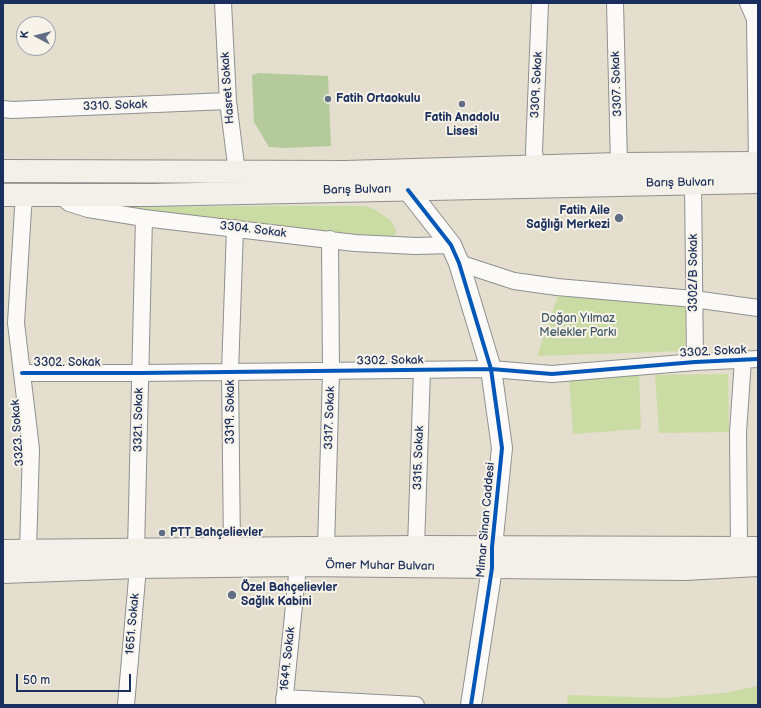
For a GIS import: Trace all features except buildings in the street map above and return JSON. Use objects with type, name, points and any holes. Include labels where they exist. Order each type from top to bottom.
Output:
[{"type":"main road","name":"Barış Bulvarı","points":[[3,171],[237,173],[536,168],[619,164],[758,169]]},
{"type":"main road","name":"Barış Bulvarı","points":[[3,195],[151,195],[693,183],[758,169]]},
{"type":"main road","name":"Ömer Muhar Bulvarı","points":[[3,572],[232,549],[416,547],[492,557],[685,569],[758,566]]},
{"type":"main road","name":"Ömer Muhar Bulvarı","points":[[3,551],[28,550],[137,559],[298,565],[749,549]]},
{"type":"street","name":"Hasret Sokak","points":[[223,3],[228,101],[237,173]]},
{"type":"street","name":"3309. Sokak","points":[[536,168],[534,151],[540,3]]},
{"type":"street","name":"3307. Sokak","points":[[615,3],[619,164]]},
{"type":"street","points":[[752,4],[755,19],[758,169]]},
{"type":"street","name":"3310. Sokak","points":[[3,109],[12,110],[228,101]]},
{"type":"street","name":"3302/B Sokak","points":[[693,183],[695,362]]},
{"type":"street","name":"Mimar Sinan Caddesi","points":[[408,190],[451,245],[459,263],[491,369],[502,448],[492,557],[471,705]]},
{"type":"street","name":"3323. Sokak","points":[[25,195],[16,323],[31,449],[28,550]]},
{"type":"street","name":"3304. Sokak","points":[[60,195],[70,203],[88,208],[144,218],[355,243],[416,246],[451,245]]},
{"type":"street","name":"3321. Sokak","points":[[137,559],[144,218]]},
{"type":"street","name":"3319. Sokak","points":[[232,549],[230,372],[235,228]]},
{"type":"street","name":"3317. Sokak","points":[[326,548],[331,372],[330,239]]},
{"type":"street","points":[[459,263],[514,281],[557,287],[694,299],[758,308]]},
{"type":"street","points":[[749,549],[738,432],[750,359]]},
{"type":"street","name":"3302. Sokak","points":[[22,373],[331,372],[491,369],[552,374],[750,359]]},
{"type":"street","name":"3315. Sokak","points":[[416,547],[422,370]]},
{"type":"street","name":"1651. Sokak","points":[[126,705],[137,559]]},
{"type":"street","name":"1649. Sokak","points":[[284,701],[298,565]]},
{"type":"street","points":[[284,701],[416,705]]},
{"type":"green space","points":[[259,73],[328,76],[331,146],[285,148],[269,147],[254,122],[252,75]]},
{"type":"green space","points":[[366,206],[377,211],[390,220],[396,229],[395,238],[117,209],[118,207]]},
{"type":"green space","name":"Doğan Yılmaz Melekler Parkı","points":[[558,296],[686,304],[685,351],[537,356]]},
{"type":"green space","points":[[728,374],[729,432],[659,433],[655,375]]},
{"type":"green space","points":[[639,375],[641,429],[573,434],[569,377]]},
{"type":"green space","points":[[758,686],[758,705],[567,705],[568,695],[664,698],[724,693]]},
{"type":"cycle path","points":[[408,190],[451,245],[459,263],[491,369],[502,448],[492,547],[492,568],[471,705]]},
{"type":"cycle path","points":[[22,373],[491,369],[552,374],[695,362],[758,359]]},
{"type":"place","name":"Fatih Ortaokulu","points":[[328,99]]},
{"type":"place","name":"Fatih Anadolu Lisesi","points":[[462,104]]},
{"type":"place","name":"Fatih Aile Sağlığı Merkezi","points":[[619,218]]},
{"type":"place","name":"PTT Bahçelievler","points":[[162,533]]},
{"type":"place","name":"Özel Bahçelievler Sağlık Kabini","points":[[232,595]]}]
